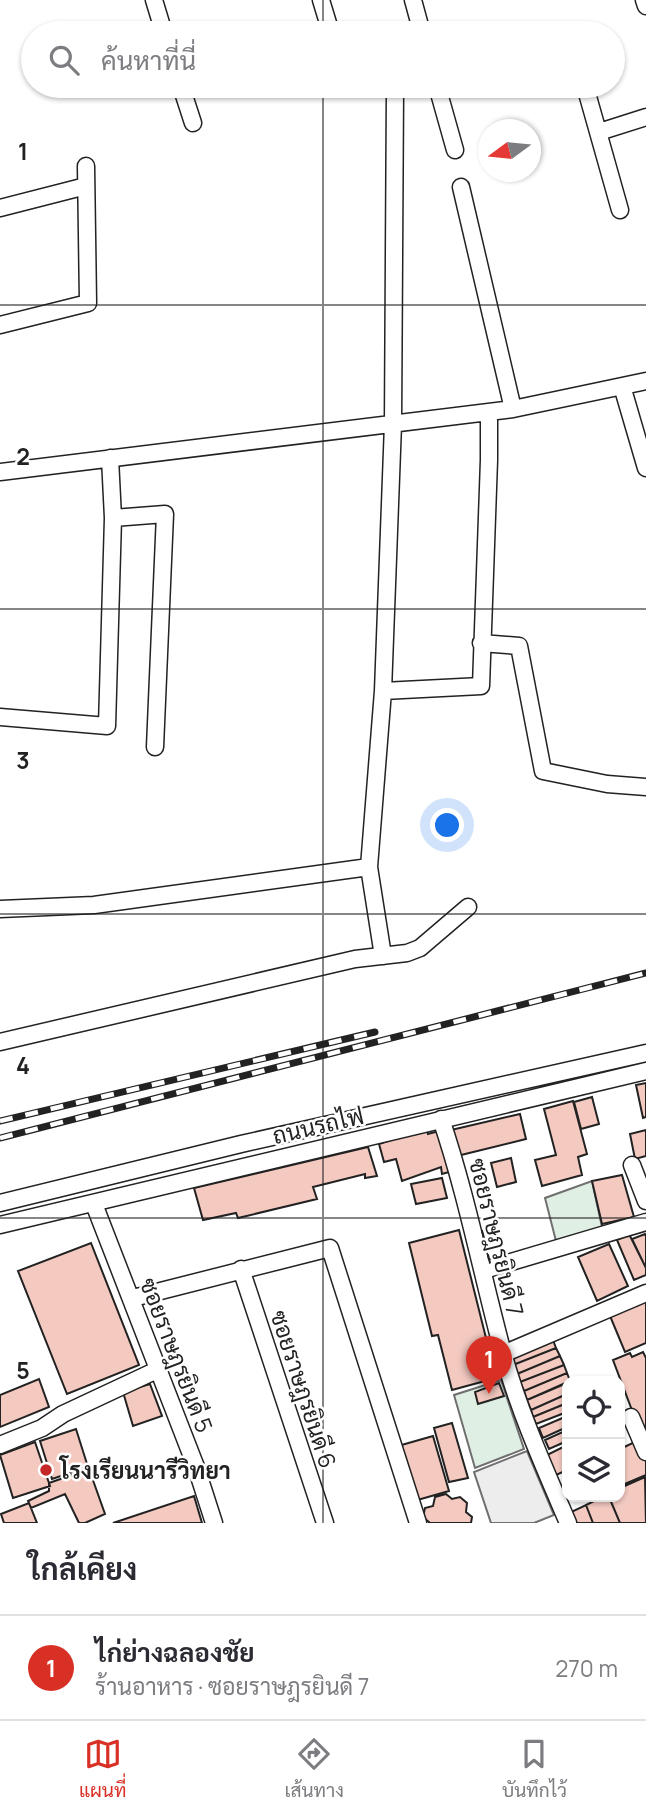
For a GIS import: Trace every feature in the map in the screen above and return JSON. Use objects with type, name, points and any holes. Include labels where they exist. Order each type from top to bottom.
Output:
[{"type":"street","points":[[153,0],[160,21]]},
{"type":"street","points":[[321,0],[327,21]]},
{"type":"street","points":[[412,0],[418,21]]},
{"type":"street","points":[[644,0],[646,6]]},
{"type":"street","points":[[185,98],[193,123]]},
{"type":"street","points":[[383,956],[369,867],[383,691],[393,424],[395,98]]},
{"type":"street","points":[[441,98],[455,150]]},
{"type":"street","points":[[588,98],[620,211]]},
{"type":"street","points":[[599,132],[646,117]]},
{"type":"street","points":[[0,325],[88,303],[86,166]]},
{"type":"street","points":[[0,208],[86,186]]},
{"type":"street","points":[[461,187],[513,408]]},
{"type":"street","points":[[0,472],[513,408],[646,381]]},
{"type":"street","points":[[622,386],[646,468]]},
{"type":"street","points":[[383,691],[481,687],[489,411]]},
{"type":"street","points":[[0,717],[107,726],[113,518],[110,458]]},
{"type":"street","points":[[113,518],[165,514],[155,747]]},
{"type":"street","points":[[481,643],[519,646],[544,772],[607,784],[646,787]]},
{"type":"street","points":[[0,909],[94,905],[369,867]]},
{"type":"street","points":[[0,1042],[355,959],[407,953],[420,947],[468,907]]},
{"type":"street","name":"ถนนรถไฟ","points":[[0,1203],[241,1144],[646,1053]]},
{"type":"street","name":"ถนนรถไฟ","points":[[0,1226],[646,1071]]},
{"type":"street","name":"ซอยราษฎรยินดี 7","points":[[441,1119],[458,1170],[503,1354],[524,1416],[568,1523]]},
{"type":"street","points":[[241,1144],[246,1166]]},
{"type":"street","points":[[632,1166],[646,1201]]},
{"type":"street","name":"ซอยราษฎรยินดี 5","points":[[94,1204],[133,1298],[214,1523]]},
{"type":"street","points":[[484,1270],[646,1222]]},
{"type":"street","points":[[133,1298],[330,1248],[418,1523]]},
{"type":"street","name":"ซอยราษฎรยินดี 6","points":[[241,1269],[325,1523]]},
{"type":"street","points":[[503,1354],[646,1293]]},
{"type":"street","points":[[0,1445],[42,1428],[63,1414],[157,1370]]},
{"type":"street","points":[[631,1417],[646,1452]]},
{"type":"green space","points":[[592,1181],[602,1227],[556,1241],[545,1198]]},
{"type":"green space","points":[[501,1380],[524,1449],[475,1468],[454,1395]]},
{"type":"shaded area","points":[[527,1451],[554,1515],[534,1523],[491,1523],[474,1472]]},
{"type":"building","points":[[646,1083],[646,1117],[643,1118],[636,1085]]},
{"type":"building","points":[[592,1097],[599,1124],[581,1129],[574,1102]]},
{"type":"building","points":[[573,1101],[587,1154],[578,1157],[582,1175],[542,1186],[535,1160],[556,1155],[544,1109]]},
{"type":"building","points":[[520,1114],[526,1139],[457,1156],[451,1130]]},
{"type":"building","points":[[427,1128],[428,1134],[439,1131],[449,1172],[442,1174],[441,1167],[402,1181],[396,1159],[384,1162],[379,1144]]},
{"type":"building","points":[[646,1130],[646,1156],[635,1159],[630,1134]]},
{"type":"building","points":[[368,1147],[377,1176],[365,1178],[365,1174],[313,1187],[317,1199],[238,1218],[236,1213],[203,1220],[194,1188]]},
{"type":"building","points":[[511,1158],[516,1182],[497,1187],[491,1163]]},
{"type":"building","points":[[622,1175],[634,1217],[602,1224],[592,1181]]},
{"type":"building","points":[[442,1178],[447,1198],[416,1204],[411,1184]]},
{"type":"building","points":[[459,1230],[496,1378],[452,1390],[438,1335],[432,1336],[409,1243]]},
{"type":"building","points":[[629,1234],[646,1268],[646,1275],[634,1280],[617,1240]]},
{"type":"building","points":[[645,1234],[646,1236],[646,1268],[632,1239]]},
{"type":"building","points":[[91,1243],[139,1365],[67,1394],[18,1271]]},
{"type":"building","points":[[609,1244],[628,1286],[597,1301],[578,1257]]},
{"type":"building","points":[[646,1301],[646,1343],[625,1352],[610,1316]]},
{"type":"building","points":[[553,1340],[556,1348],[513,1365],[510,1355]]},
{"type":"building","points":[[556,1348],[560,1356],[517,1374],[513,1365]]},
{"type":"building","points":[[643,1352],[646,1358],[646,1432],[641,1434],[625,1392],[625,1376],[619,1376],[613,1360],[630,1353],[632,1357]]},
{"type":"building","points":[[560,1356],[564,1365],[520,1382],[517,1374]]},
{"type":"building","points":[[564,1365],[567,1373],[524,1391],[520,1382]]},
{"type":"building","points":[[567,1373],[568,1376],[562,1376],[562,1385],[527,1400],[524,1391]]},
{"type":"building","points":[[39,1379],[49,1407],[0,1427],[0,1395]]},
{"type":"building","points":[[499,1383],[504,1396],[478,1404],[475,1392]]},
{"type":"building","points":[[150,1384],[162,1416],[133,1426],[123,1392]]},
{"type":"building","points":[[562,1385],[562,1396],[531,1410],[527,1400]]},
{"type":"building","points":[[562,1396],[562,1405],[533,1417],[531,1410]]},
{"type":"building","points":[[562,1405],[562,1414],[536,1424],[533,1417]]},
{"type":"building","points":[[562,1418],[562,1429],[543,1438],[539,1428]]},
{"type":"building","points":[[452,1423],[468,1478],[449,1482],[434,1428]]},
{"type":"building","points":[[76,1429],[88,1467],[52,1479],[40,1441]]},
{"type":"building","points":[[562,1432],[562,1443],[549,1449],[545,1440]]},
{"type":"building","points":[[433,1436],[449,1491],[414,1501],[398,1446]]},
{"type":"building","points":[[639,1440],[646,1456],[646,1475],[625,1484],[625,1447]]},
{"type":"building","points":[[35,1442],[50,1486],[13,1498],[0,1455]]},
{"type":"building","points":[[562,1448],[562,1472],[554,1476],[545,1456]]},
{"type":"building","points":[[89,1469],[105,1514],[79,1523],[65,1494],[31,1508],[28,1501],[49,1491],[49,1483]]},
{"type":"building","points":[[645,1477],[646,1523],[620,1523],[611,1502],[625,1502],[625,1486]]},
{"type":"building","points":[[446,1494],[452,1499],[460,1497],[467,1503],[466,1512],[472,1517],[471,1523],[430,1523],[423,1517],[425,1508],[433,1506],[435,1497]]},
{"type":"building","points":[[194,1496],[202,1523],[113,1523]]},
{"type":"building","points":[[592,1502],[611,1502],[620,1523],[593,1523],[586,1505]]},
{"type":"building","points":[[29,1503],[37,1523],[4,1523],[1,1514]]},
{"type":"building","points":[[586,1505],[593,1523],[573,1523],[569,1513]]},
{"type":"railway","points":[[0,1138],[646,973]]},
{"type":"railway","points":[[0,1121],[375,1032]]},
{"type":"fence","points":[[482,1230],[490,1263],[492,1262]]},
{"type":"place","name":"ไก่ย่างฉลองชัย","points":[[489,1394]]},
{"type":"place","name":"โรงเรียนนารีวิทยา","points":[[46,1470]]}]
